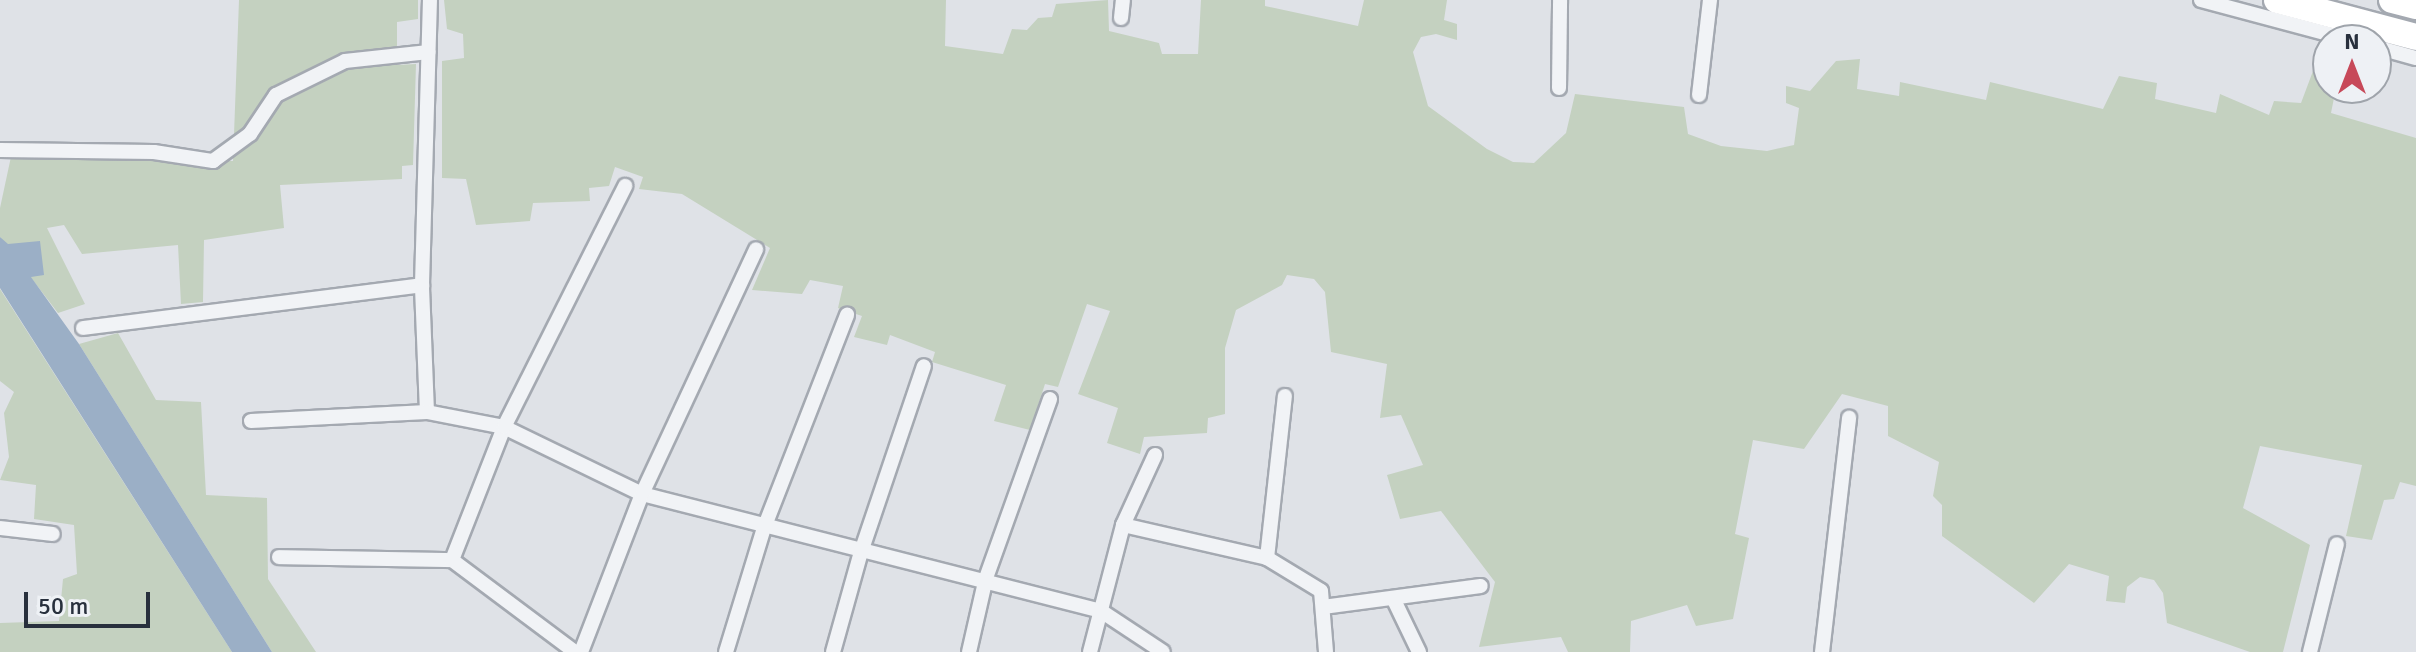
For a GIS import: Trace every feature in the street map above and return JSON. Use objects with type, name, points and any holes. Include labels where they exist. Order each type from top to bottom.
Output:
[{"type":"highway","points":[[2277,0],[2416,37]]},
{"type":"highway","points":[[2392,0],[2416,6]]},
{"type":"street","points":[[427,412],[422,285],[430,0]]},
{"type":"street","points":[[1121,18],[1123,0]]},
{"type":"street","points":[[1559,88],[1560,0]]},
{"type":"street","points":[[1699,95],[1710,0]]},
{"type":"street","points":[[2201,0],[2312,30]]},
{"type":"street","points":[[2392,51],[2416,58]]},
{"type":"street","points":[[0,150],[154,152],[213,161],[250,134],[276,95],[345,61],[429,52]]},
{"type":"street","points":[[452,560],[504,427],[625,186]]},
{"type":"street","points":[[581,652],[642,494],[756,249]]},
{"type":"street","points":[[83,328],[422,285]]},
{"type":"street","points":[[726,652],[764,528],[847,315]]},
{"type":"street","points":[[833,652],[861,552],[924,366]]},
{"type":"street","points":[[1267,558],[1285,396]]},
{"type":"street","points":[[969,652],[986,578],[1050,399]]},
{"type":"street","points":[[251,421],[427,412],[504,427],[642,494],[861,552],[986,578],[1101,611],[1163,652]]},
{"type":"street","points":[[1822,652],[1849,418]]},
{"type":"street","points":[[1090,652],[1123,525],[1155,455]]},
{"type":"street","points":[[1123,525],[1267,558],[1321,591],[1326,652]]},
{"type":"street","points":[[0,528],[53,534]]},
{"type":"street","points":[[2310,652],[2337,544]]},
{"type":"street","points":[[279,557],[452,560],[575,652]]},
{"type":"street","points":[[1323,607],[1481,586]]},
{"type":"street","points":[[1393,598],[1419,652]]},
{"type":"green space","points":[[239,0],[418,0],[418,19],[397,22],[397,65],[416,64],[413,165],[402,166],[402,179],[280,185],[284,228],[204,240],[203,302],[181,304],[178,245],[82,254],[64,225],[47,228],[85,304],[58,313],[0,237],[0,208],[12,152],[233,161]]},
{"type":"green space","points":[[444,0],[946,0],[945,46],[1003,54],[1012,29],[1027,30],[1038,18],[1052,17],[1056,4],[1108,0],[1109,31],[1159,43],[1162,54],[1198,54],[1201,0],[1265,0],[1265,6],[1358,26],[1364,0],[1447,0],[1444,20],[1457,24],[1457,40],[1436,34],[1421,37],[1413,52],[1428,106],[1487,149],[1513,162],[1534,163],[1566,133],[1575,94],[1684,107],[1688,134],[1721,146],[1767,151],[1794,145],[1799,108],[1786,103],[1786,86],[1810,91],[1836,61],[1860,59],[1857,89],[1899,96],[1900,82],[1986,100],[1990,82],[2103,109],[2119,76],[2157,83],[2155,99],[2216,113],[2220,94],[2269,115],[2274,101],[2301,103],[2312,74],[2312,104],[2333,104],[2331,113],[2416,138],[2416,486],[2400,482],[2394,499],[2384,500],[2372,540],[2346,536],[2362,465],[2260,446],[2243,508],[2310,545],[2283,652],[2250,652],[2167,623],[2163,593],[2154,580],[2140,577],[2127,587],[2125,603],[2106,601],[2109,576],[2069,564],[2034,603],[1942,536],[1942,505],[1933,496],[1939,462],[1888,436],[1888,406],[1842,394],[1804,449],[1753,440],[1735,534],[1749,538],[1733,619],[1696,626],[1687,605],[1631,621],[1630,652],[1568,652],[1561,637],[1479,647],[1495,582],[1441,511],[1400,519],[1387,475],[1423,465],[1401,415],[1380,418],[1387,364],[1331,352],[1325,292],[1314,279],[1287,275],[1282,285],[1236,310],[1225,348],[1225,414],[1208,418],[1207,433],[1144,437],[1140,454],[1107,443],[1118,408],[1078,394],[1110,311],[1087,304],[1058,387],[1045,384],[1030,430],[994,421],[1006,385],[932,362],[935,352],[890,335],[887,345],[854,337],[862,316],[838,308],[843,286],[810,280],[802,294],[752,290],[770,248],[682,194],[639,189],[643,177],[615,167],[609,186],[589,188],[590,201],[533,203],[530,221],[476,225],[466,179],[442,178],[442,61],[464,58],[463,34],[447,29]]},
{"type":"green space","points":[[0,289],[232,652],[0,652],[0,623],[59,621],[63,579],[77,574],[74,525],[34,519],[36,485],[0,480],[9,457],[4,413],[14,392],[0,381]]},
{"type":"green space","points":[[118,333],[156,400],[201,402],[206,495],[267,498],[268,579],[316,652],[272,652],[79,344]]},
{"type":"water","points":[[0,237],[8,244],[40,241],[44,275],[31,277],[79,344],[272,652],[232,652],[0,288]]}]
